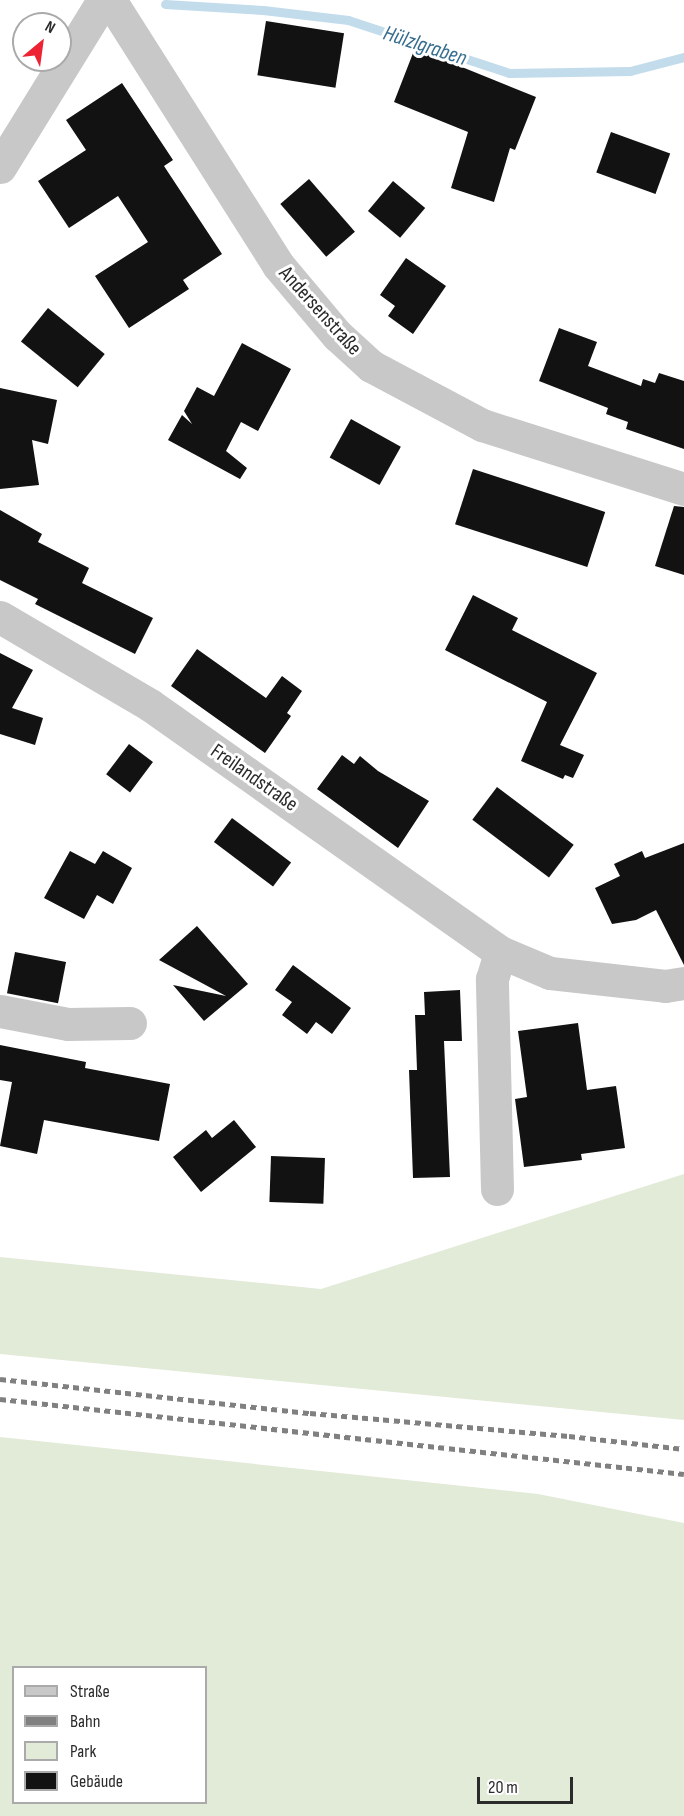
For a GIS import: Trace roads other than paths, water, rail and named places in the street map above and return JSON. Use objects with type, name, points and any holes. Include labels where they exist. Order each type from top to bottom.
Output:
[{"type":"street","points":[[0,167],[103,0]]},
{"type":"street","name":"Andersenstraße","points":[[110,0],[278,265],[337,335],[371,366],[482,425],[684,489]]},
{"type":"street","name":"Freilandstraße","points":[[0,617],[150,705],[500,952],[550,974],[665,986],[684,983]]},
{"type":"street","points":[[497,1189],[492,979],[500,952]]},
{"type":"street","points":[[0,1011],[68,1024],[130,1023]]},
{"type":"waterway","name":"Hülzlgraben","points":[[165,4],[263,10],[348,20],[509,73],[630,71],[684,57]]},
{"type":"railway","points":[[0,1379],[310,1413],[569,1436],[684,1449]]},
{"type":"railway","points":[[0,1399],[684,1474]]}]
